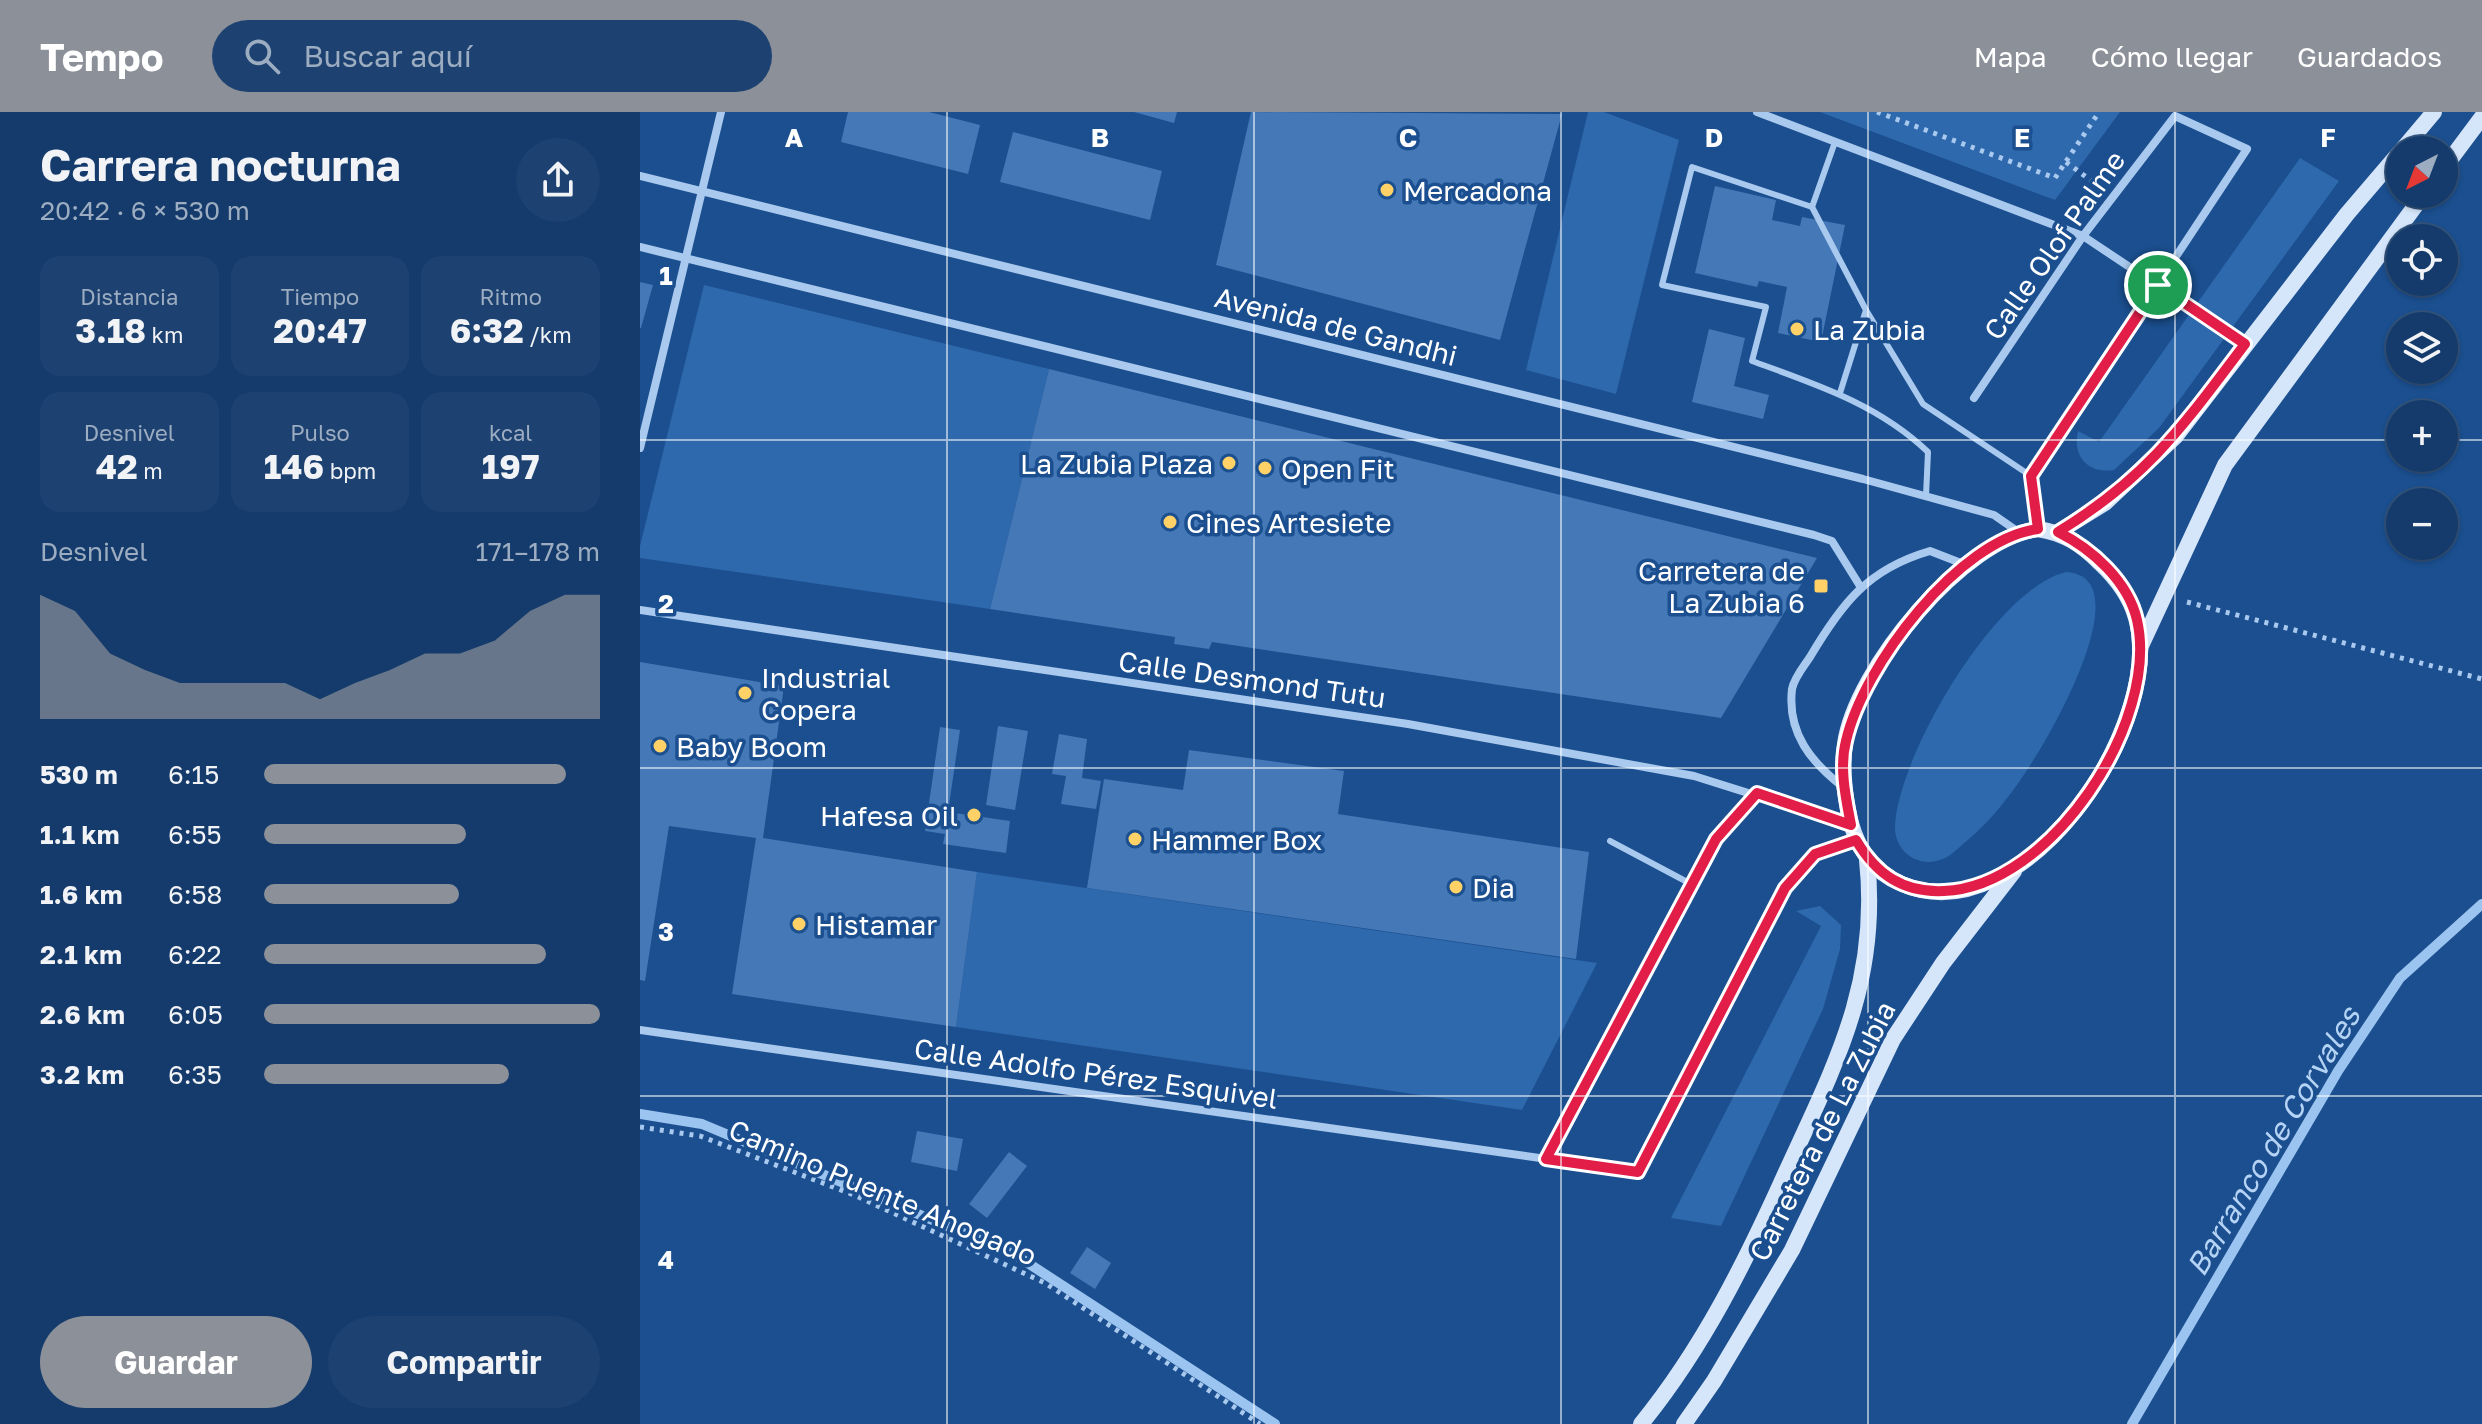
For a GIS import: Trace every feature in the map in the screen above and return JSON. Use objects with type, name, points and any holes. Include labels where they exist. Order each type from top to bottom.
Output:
[{"type":"street","points":[[640,448],[721,112]]},
{"type":"street","points":[[1757,112],[2083,236],[2245,344]]},
{"type":"street","points":[[2414,136],[2434,112]]},
{"type":"street","name":"Calle Olof Palme","points":[[1974,398],[2083,236],[2175,116],[2247,149],[2031,476]]},
{"type":"street","points":[[2458,149],[2482,117]]},
{"type":"street","points":[[2058,532],[2105,503],[2136,478],[2175,437],[2245,344],[2386,170]]},
{"type":"street","name":"Avenida de Gandhi","points":[[640,176],[1926,496],[1994,515],[2017,531]]},
{"type":"street","points":[[2139,651],[2225,465],[2414,208]]},
{"type":"street","points":[[640,247],[1814,535],[1832,541],[1847,560],[1860,586]]},
{"type":"street","points":[[2031,476],[2038,529]]},
{"type":"street","points":[[2038,529],[2058,532],[2091,553],[2119,584],[2137,621],[2139,651],[2133,690],[2117,743],[2093,790],[2059,831],[2016,868],[1982,886],[1933,892],[1910,888],[1885,877],[1867,860],[1853,833],[1844,788],[1845,742],[1864,692],[1888,648],[1922,607],[1966,565],[2017,531],[2038,529]]},
{"type":"street","points":[[1844,788],[1815,765],[1800,738],[1793,715],[1792,686],[1825,631],[1860,586],[1884,568],[1930,551],[1966,565]]},
{"type":"street","name":"Calle Desmond Tutu","points":[[640,610],[1408,724],[1694,776],[1757,793],[1853,833]]},
{"type":"street","points":[[1757,793],[1716,839],[1546,1159],[1638,1172],[1785,888],[1815,854],[1853,833]]},
{"type":"street","name":"Carretera de La Zubia","points":[[1641,1424],[1717,1314],[1744,1264],[1847,1038],[1867,954],[1871,917],[1867,860]]},
{"type":"street","name":"Carretera de La Zubia","points":[[1684,1424],[1714,1381],[1792,1250],[1893,1039],[1943,963],[2016,868]]},
{"type":"street","name":"Calle Adolfo Pérez Esquivel","points":[[640,1030],[1546,1159]]},
{"type":"lane","points":[[1812,207],[1835,142]]},
{"type":"lane","points":[[1926,496],[1928,452],[1905,430],[1840,393],[1752,361],[1766,307],[1662,285],[1692,167],[1812,207],[1866,310],[1923,404],[2031,476]]},
{"type":"lane","points":[[1840,393],[1866,310]]},
{"type":"lane","points":[[1610,841],[1691,884]]},
{"type":"path","points":[[1877,112],[2055,178],[2099,112]]},
{"type":"path","points":[[2066,162],[2113,196]]},
{"type":"path","points":[[2166,597],[2482,679]]},
{"type":"path","name":"Camino Puente Ahogado","points":[[640,1127],[700,1136],[854,1195],[1045,1283],[1260,1424]]},
{"type":"shaded area","points":[[1588,112],[1604,112],[1679,140],[1616,394],[1526,370]]},
{"type":"shaded area","points":[[1820,112],[2120,112],[2055,200]]},
{"type":"shaded area","points":[[2300,158],[2339,181],[2159,428],[2114,470],[2090,466],[2077,448],[2078,431],[2099,442]]},
{"type":"shaded area","points":[[704,285],[1049,369],[990,609],[640,558],[640,546]]},
{"type":"shaded area","points":[[2066,572],[2087,580],[2095,599],[2094,625],[2085,656],[2058,718],[2020,780],[1978,831],[1944,859],[1931,862],[1915,859],[1898,843],[1895,826],[1900,796],[1932,719],[1981,641],[2010,609],[2038,585]]},
{"type":"shaded area","points":[[977,872],[1597,963],[1522,1110],[956,1027]]},
{"type":"shaded area","points":[[1820,906],[1841,925],[1840,949],[1823,1009],[1721,1226],[1671,1218],[1821,926],[1796,911]]},
{"type":"building","points":[[848,112],[929,112],[980,125],[968,174],[841,142]]},
{"type":"building","points":[[1134,112],[1177,112],[1174,123]]},
{"type":"building","name":"Mercadona","points":[[1251,112],[1562,114],[1500,340],[1216,265]]},
{"type":"building","points":[[1013,132],[1162,171],[1150,220],[1000,182]]},
{"type":"building","points":[[1715,186],[1776,200],[1772,220],[1800,226],[1802,217],[1845,225],[1821,342],[1778,333],[1787,287],[1759,281],[1757,287],[1695,273]]},
{"type":"building","points":[[640,282],[653,285],[641,328],[640,328]]},
{"type":"building","points":[[1709,329],[1745,338],[1734,386],[1769,395],[1763,419],[1692,402]]},
{"type":"building","name":"La Zubia Plaza","points":[[1049,369],[1817,558],[1721,718],[1212,642],[1209,649],[1174,644],[1175,637],[990,609]]},
{"type":"building","points":[[640,662],[784,686],[763,838],[977,872],[956,1027],[732,994],[756,838],[669,826],[645,981],[640,980]]},
{"type":"building","points":[[998,726],[1028,731],[1015,810],[986,805]]},
{"type":"building","points":[[940,727],[960,730],[948,812],[1010,821],[1006,853],[943,844],[945,834],[925,831]]},
{"type":"building","points":[[1059,734],[1087,739],[1082,778],[1101,781],[1096,809],[1061,804],[1066,776],[1052,774]]},
{"type":"building","points":[[1189,750],[1344,771],[1338,814],[1589,852],[1576,959],[1087,888],[1104,779],[1183,790]]},
{"type":"building","points":[[917,1131],[963,1139],[957,1171],[911,1162]]},
{"type":"building","points":[[1009,1152],[1027,1166],[987,1218],[969,1204]]},
{"type":"building","points":[[1087,1247],[1111,1263],[1095,1289],[1070,1273]]},
{"type":"waterway","name":"Barranco de Corvales","points":[[2132,1424],[2338,1071],[2400,978],[2482,904]]},
{"type":"waterway","points":[[640,1114],[702,1124],[1014,1254],[1275,1424]]},
{"type":"place","name":"Mercadona","points":[[1387,190]]},
{"type":"place","name":"La Zubia","points":[[1797,329]]},
{"type":"place","name":"La Zubia Plaza","points":[[1229,463]]},
{"type":"place","name":"Open Fit","points":[[1265,468]]},
{"type":"place","name":"Cines Artesiete","points":[[1170,522]]},
{"type":"place","name":"Carretera de La Zubia 6","points":[[1821,586]]},
{"type":"place","name":"Industrial Copera","points":[[745,693]]},
{"type":"place","name":"Baby Boom","points":[[660,746]]},
{"type":"place","name":"Hafesa Oil","points":[[974,815]]},
{"type":"place","name":"Hammer Box","points":[[1135,839]]},
{"type":"place","name":"Dia","points":[[1456,887]]},
{"type":"place","name":"Histamar","points":[[799,924]]},
{"type":"route","points":[[2158,285],[2245,344],[2175,437],[2136,478],[2105,503],[2058,532],[2091,553],[2107,569],[2129,600],[2137,621],[2139,651],[2133,690],[2117,743],[2093,790],[2059,831],[2016,868],[1982,886],[1933,892],[1910,888],[1885,877],[1867,860],[1856,840],[1815,854],[1802,865],[1785,888],[1638,1172],[1546,1159],[1716,839],[1743,807],[1757,793],[1807,813],[1851,825],[1844,788],[1845,742],[1864,692],[1888,648],[1922,607],[1966,565],[2017,531],[2038,529],[2031,476],[2158,285]]}]
